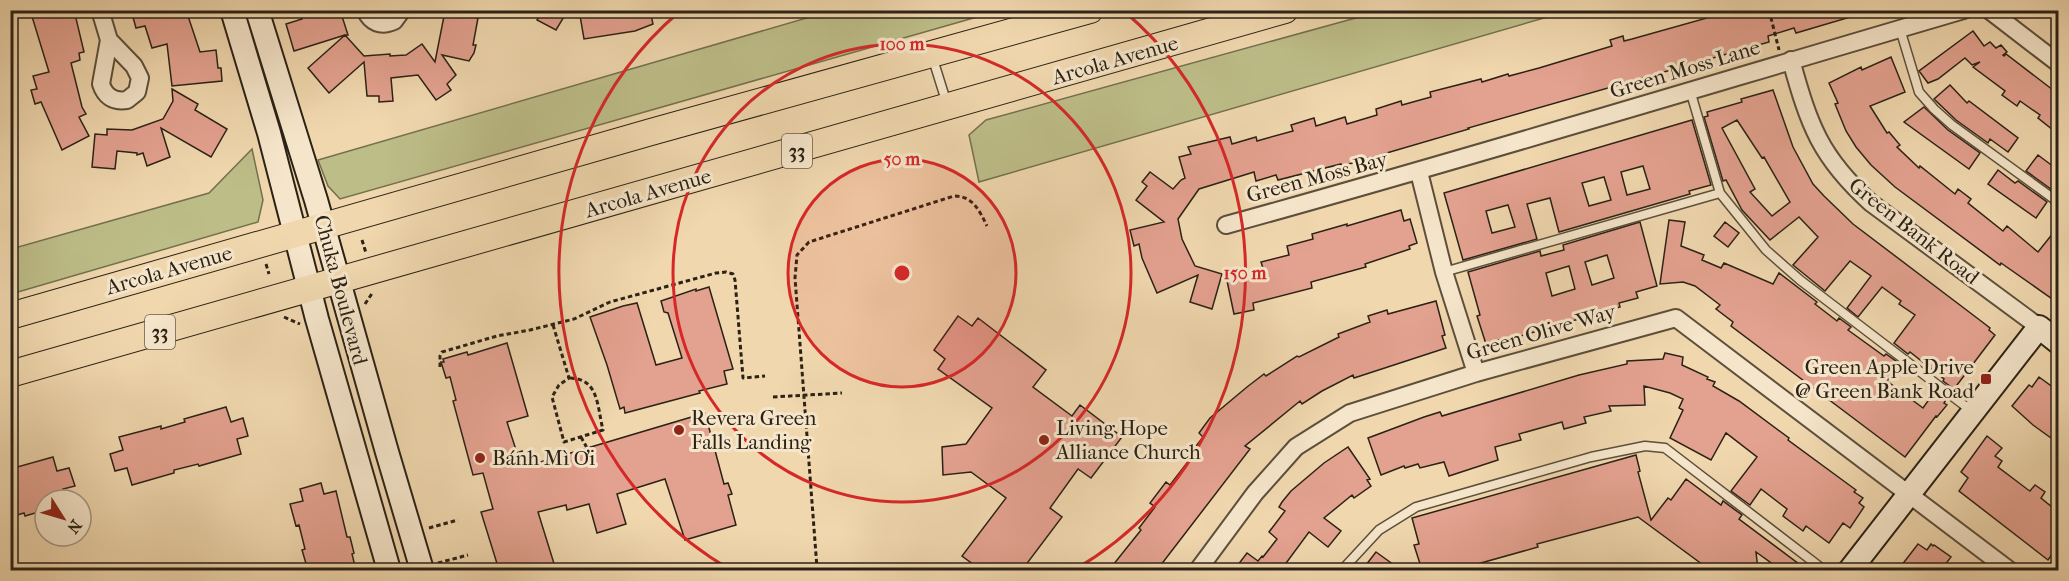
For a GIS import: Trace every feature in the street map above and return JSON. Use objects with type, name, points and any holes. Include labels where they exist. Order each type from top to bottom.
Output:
[{"type":"main road","name":"Arcola Avenue","points":[[10,316],[651,132],[932,56],[1090,10]]},
{"type":"main road","name":"Arcola Avenue","points":[[10,375],[1284,10]]},
{"type":"street","points":[[100,10],[109,40]]},
{"type":"street","name":"Chuka Boulevard","points":[[232,10],[269,133],[309,289],[389,570]]},
{"type":"street","name":"Chuka Boulevard","points":[[257,10],[338,281],[430,567]]},
{"type":"street","points":[[365,10],[369,18],[381,24],[394,21],[402,10]]},
{"type":"street","name":"Green Moss Lane","points":[[1419,172],[1964,10]]},
{"type":"street","points":[[1989,10],[2058,63]]},
{"type":"street","name":"Green Bank Road","points":[[1787,62],[1818,140],[1849,183],[1871,203],[2058,342]]},
{"type":"street","points":[[1419,172],[1444,272],[1476,373]]},
{"type":"street","name":"Green Moss Bay","points":[[1226,225],[1419,172]]},
{"type":"street","name":"Green Olive Way","points":[[1198,570],[1255,493],[1296,447],[1350,414],[1476,373],[1677,318],[1910,494]]},
{"type":"street","points":[[1850,570],[2039,327]]},
{"type":"street","points":[[1910,494],[2009,570]]},
{"type":"lane","points":[[1900,29],[1919,92],[1934,109],[2058,202]]},
{"type":"lane","points":[[932,56],[948,108]]},
{"type":"lane","points":[[1690,90],[1720,193],[1766,250],[1800,280],[1973,413]]},
{"type":"lane","points":[[1444,272],[1720,193]]},
{"type":"lane","points":[[1342,570],[1379,530],[1416,507],[1590,457],[1645,446],[1665,448],[1824,570]]},
{"type":"path","points":[[1769,10],[1787,62]]},
{"type":"path","points":[[819,570],[817,568],[795,278],[798,255],[809,242],[819,238],[954,196],[962,196],[970,200],[978,208],[987,226]]},
{"type":"path","points":[[362,240],[366,254]]},
{"type":"path","points":[[265,262],[269,274]]},
{"type":"path","points":[[440,367],[442,352],[497,336],[553,325],[574,319],[622,298],[726,272],[734,274],[735,280],[743,378],[765,376]]},
{"type":"path","points":[[553,325],[569,378]]},
{"type":"path","points":[[569,378],[582,379],[592,386],[603,430],[564,442],[552,397],[559,385],[569,378]]},
{"type":"path","points":[[773,397],[842,393]]},
{"type":"path","points":[[580,436],[587,448]]},
{"type":"path","points":[[429,528],[458,520]]},
{"type":"path","points":[[430,567],[468,555]]},
{"type":"green space","points":[[834,10],[998,11],[340,199],[328,186],[318,160]]},
{"type":"green space","points":[[1381,11],[1568,11],[979,182],[969,135],[986,120]]},
{"type":"green space","points":[[252,149],[263,200],[258,222],[11,294],[11,249],[209,193]]},
{"type":"building","points":[[30,10],[74,10],[84,52],[79,53],[80,60],[71,63],[82,107],[86,114],[79,117],[89,136],[62,150],[41,102],[35,104],[31,90],[37,89],[33,76],[49,72]]},
{"type":"building","points":[[131,10],[186,10],[200,52],[216,50],[222,81],[172,86],[167,44],[152,48],[145,26],[136,28]]},
{"type":"building","points":[[300,10],[340,10],[348,35],[294,51],[286,24],[302,19]]},
{"type":"building","points":[[543,10],[568,10],[556,30],[537,20]]},
{"type":"building","points":[[579,10],[650,10],[653,24],[635,31],[584,39]]},
{"type":"building","points":[[1713,10],[1759,10],[1760,16],[1775,10],[1864,10],[1864,13],[1796,33],[1794,28],[1768,36],[1769,42],[1342,166],[1341,164],[1278,180],[1276,175],[1256,181],[1254,172],[1199,189],[1178,219],[1182,239],[1195,266],[1222,274],[1212,309],[1190,302],[1198,275],[1157,293],[1142,258],[1139,244],[1134,246],[1130,230],[1164,222],[1136,200],[1147,186],[1142,182],[1150,172],[1173,189],[1185,178],[1179,157],[1191,154],[1188,147],[1230,137],[1232,144],[1256,137],[1257,141],[1293,131],[1291,125],[1314,118],[1316,126],[1345,117],[1347,124],[1377,115],[1376,109],[1401,101],[1402,105],[1431,97],[1430,92],[1539,68],[1612,46],[1610,40],[1623,36],[1624,41],[1714,16]]},
{"type":"building","points":[[445,11],[478,18],[473,45],[476,45],[469,61],[442,55],[456,75],[447,84],[451,90],[436,100],[418,75],[391,78],[393,101],[379,102],[379,96],[367,96],[364,62],[329,93],[308,68],[345,35],[364,56],[406,55],[422,44],[435,62]]},
{"type":"building","points":[[1973,31],[1984,46],[1990,42],[1996,48],[2001,45],[2007,52],[2004,56],[2006,54],[2058,96],[2058,134],[2038,118],[2040,115],[2020,101],[2017,106],[2002,95],[2005,91],[1973,67],[1980,62],[1972,65],[1965,58],[1938,79],[1928,83],[1919,71]]},
{"type":"building","points":[[1891,57],[1905,92],[1870,106],[1887,133],[1889,132],[1900,145],[1897,147],[1919,168],[1920,166],[1955,194],[1958,189],[1971,199],[1968,203],[2003,231],[2007,226],[2038,252],[2058,227],[2058,303],[2001,263],[2000,265],[1895,187],[1871,165],[1856,147],[1846,131],[1835,104],[1838,103],[1829,83],[1861,67],[1862,70]]},
{"type":"building","points":[[1950,85],[1967,103],[1969,101],[2018,138],[2008,152],[1990,139],[1988,143],[1956,120],[1934,99]]},
{"type":"building","points":[[172,89],[198,104],[195,110],[227,129],[211,157],[161,128],[170,157],[147,166],[143,153],[137,155],[137,153],[117,151],[115,169],[92,167],[95,134],[107,135],[107,129],[132,130],[163,119],[173,101]]},
{"type":"building","points":[[1773,90],[1793,147],[1813,184],[1853,224],[1990,328],[1989,330],[1995,335],[1954,389],[1910,352],[1908,354],[1894,343],[1915,315],[1899,304],[1901,301],[1882,287],[1858,317],[1847,308],[1871,276],[1850,261],[1825,291],[1793,265],[1818,237],[1799,217],[1770,240],[1742,210],[1726,180],[1723,181],[1704,117],[1708,116],[1707,112],[1742,102],[1741,99]],"holes":[[[1737,120],[1762,158],[1764,157],[1790,202],[1772,216],[1750,192],[1755,189],[1722,128]]]},
{"type":"building","points":[[1924,107],[1948,130],[1980,153],[1969,169],[1904,122]]},
{"type":"building","points":[[1692,120],[1711,185],[1689,191],[1690,194],[1559,232],[1550,198],[1527,204],[1537,239],[1463,260],[1444,193]],"holes":[[[1643,166],[1650,189],[1627,195],[1621,172]],[[1604,177],[1611,200],[1589,206],[1582,183]],[[1508,205],[1515,227],[1492,233],[1486,211]]]},
{"type":"building","points":[[2038,155],[2058,170],[2058,187],[2055,192],[2026,171]]},
{"type":"building","points":[[1998,170],[2047,202],[2036,218],[1988,184]]},
{"type":"building","points":[[1401,210],[1404,221],[1410,219],[1417,243],[1409,246],[1410,249],[1365,264],[1366,267],[1311,282],[1312,288],[1253,303],[1254,310],[1234,314],[1226,276],[1263,268],[1261,262],[1289,255],[1287,246],[1313,239],[1312,234]]},
{"type":"building","points":[[1669,220],[1685,222],[1681,246],[1704,255],[1702,260],[1721,268],[1724,263],[1773,284],[1779,273],[1817,302],[1815,304],[1837,321],[1839,318],[1851,327],[1848,330],[1884,356],[1886,354],[1900,364],[1887,381],[1923,408],[1935,391],[1946,400],[1944,403],[1947,405],[1905,457],[1731,326],[1733,322],[1716,309],[1720,305],[1695,286],[1683,282],[1660,284]]},
{"type":"building","points":[[1640,222],[1657,286],[1636,292],[1638,298],[1619,303],[1620,307],[1486,344],[1477,316],[1480,315],[1468,272],[1540,251],[1541,256],[1564,250],[1563,245]],"holes":[[[1607,255],[1614,278],[1592,285],[1585,262]],[[1569,266],[1575,289],[1552,296],[1546,273]]]},
{"type":"building","points":[[1725,222],[1739,233],[1728,247],[1714,236]]},
{"type":"building","points":[[709,287],[733,369],[724,371],[727,384],[625,413],[624,407],[620,409],[590,317],[637,303],[656,365],[682,358],[668,313],[664,312],[661,301]]},
{"type":"building","points":[[1436,301],[1446,348],[1354,378],[1353,375],[1302,404],[1300,401],[1245,446],[1250,449],[1157,570],[1109,570],[1141,530],[1139,528],[1155,507],[1150,503],[1166,482],[1170,485],[1190,459],[1188,457],[1203,437],[1199,433],[1210,418],[1247,387],[1264,374],[1266,376],[1297,356],[1339,337],[1338,334],[1370,322],[1368,316],[1387,310],[1388,314]]},
{"type":"building","name":"Living Hope Alliance Church","points":[[958,316],[972,326],[978,318],[1046,370],[1033,387],[1072,416],[1080,405],[1122,437],[1091,478],[1078,469],[1050,508],[1062,517],[1022,570],[981,570],[962,556],[1006,498],[971,472],[943,475],[942,447],[966,444],[992,408],[938,369],[945,359],[934,350]]},
{"type":"building","name":"Revera Green Falls Landing","points":[[507,343],[528,416],[507,422],[517,453],[522,451],[527,466],[705,413],[724,484],[728,483],[732,494],[728,495],[736,525],[685,540],[665,479],[617,494],[626,524],[597,533],[589,504],[567,510],[566,505],[538,512],[556,570],[499,570],[481,512],[493,509],[483,473],[473,475],[453,401],[456,400],[450,377],[446,378],[441,362],[444,362],[443,359],[467,352],[468,355]]},
{"type":"building","points":[[1665,353],[1683,357],[1682,365],[1715,382],[1713,386],[1739,401],[1856,490],[1854,492],[1863,498],[1859,503],[1864,507],[1850,528],[1843,523],[1829,543],[1806,526],[1803,531],[1783,516],[1787,509],[1761,489],[1750,505],[1731,491],[1757,457],[1726,433],[1711,460],[1670,438],[1683,410],[1679,408],[1683,399],[1644,386],[1645,405],[1609,406],[1611,411],[1584,417],[1586,423],[1564,429],[1562,422],[1519,434],[1521,440],[1495,447],[1498,460],[1449,476],[1444,462],[1420,468],[1418,464],[1405,468],[1404,466],[1381,475],[1368,438],[1440,412],[1442,416],[1579,375],[1627,364],[1627,361],[1663,359]]},
{"type":"building","points":[[2039,377],[2058,391],[2058,443],[2012,406],[2029,385],[2032,387]]},
{"type":"building","points":[[226,407],[231,422],[243,418],[248,436],[237,439],[241,454],[199,466],[198,464],[174,470],[174,473],[132,485],[127,468],[115,471],[110,454],[123,450],[119,437],[161,426],[161,429],[185,422],[184,419]]},
{"type":"building","points":[[1987,436],[2002,448],[1995,456],[2002,461],[1998,467],[2030,491],[2035,485],[2045,492],[2041,498],[2058,512],[2058,546],[2048,560],[1959,491],[1968,478],[1961,472]]},
{"type":"building","points":[[1348,447],[1370,479],[1367,480],[1371,486],[1354,498],[1352,495],[1324,518],[1341,531],[1328,547],[1309,532],[1281,570],[1234,570],[1247,553],[1258,561],[1263,557],[1277,539],[1269,532],[1285,511],[1279,507],[1282,502],[1291,491],[1324,463]]},
{"type":"building","points":[[1636,455],[1640,471],[1638,472],[1651,520],[1668,498],[1671,500],[1686,479],[1721,505],[1723,501],[1742,515],[1739,519],[1807,570],[1781,570],[1756,552],[1758,570],[1710,570],[1638,517],[1537,544],[1538,547],[1456,570],[1422,570],[1414,545],[1419,544],[1412,518]]},
{"type":"building","points":[[53,457],[57,471],[69,468],[75,486],[33,488],[33,514],[25,516],[24,513],[10,517],[10,469]]},
{"type":"building","points":[[321,483],[324,494],[336,491],[347,537],[350,537],[356,570],[310,570],[309,566],[307,567],[299,525],[296,526],[290,504],[303,501],[300,489]]},
{"type":"building","points":[[1918,544],[1927,550],[1931,544],[1934,545],[1951,557],[1941,570],[1898,570]]},
{"type":"building","points":[[1376,552],[1401,570],[1362,570]]},
{"type":"place","name":"Green Apple Drive @ Green Bank Road","points":[[1986,379]]},
{"type":"place","name":"Revera Green Falls Landing","points":[[679,430]]},
{"type":"place","name":"Living Hope Alliance Church","points":[[1044,440]]},
{"type":"place","name":"Bánh Mì Ơi","points":[[480,458]]}]
